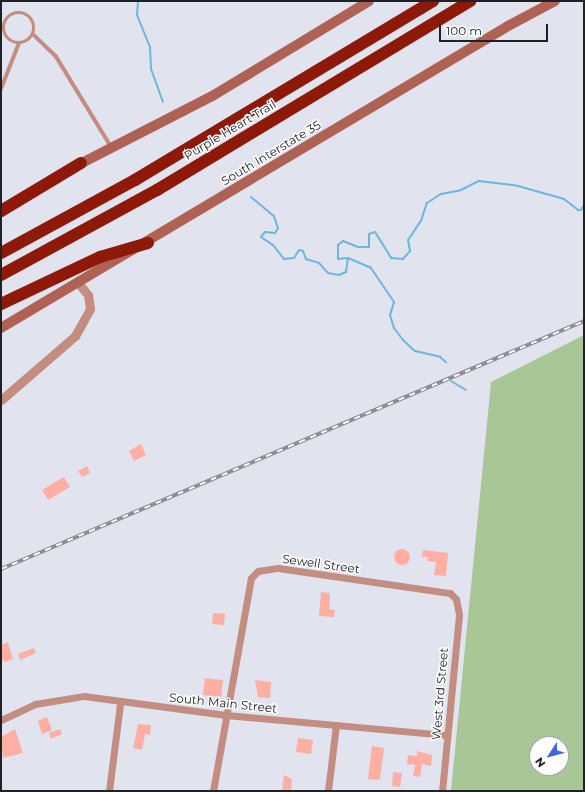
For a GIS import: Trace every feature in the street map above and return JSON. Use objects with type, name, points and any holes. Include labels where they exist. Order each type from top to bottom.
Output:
[{"type":"highway","name":"Purple Heart Trail","points":[[1,253],[142,176],[433,1]]},
{"type":"highway","name":"Purple Heart Trail","points":[[1,274],[157,190],[470,1]]},
{"type":"highway","points":[[1,211],[81,163]]},
{"type":"highway","points":[[1,304],[100,257],[148,243]]},
{"type":"main road","points":[[1,204],[214,95],[369,1]]},
{"type":"main road","name":"South Interstate 35","points":[[1,328],[148,243],[508,26],[555,1]]},
{"type":"street","points":[[1,400],[75,336],[90,309],[88,294],[79,284]]},
{"type":"street","name":"Sewell Street","points":[[213,791],[251,578],[258,571],[278,568],[450,593],[456,599]]},
{"type":"street","name":"West 3rd Street","points":[[442,791],[459,615],[456,599]]},
{"type":"street","name":"South Main Street","points":[[1,720],[35,704],[72,696],[120,704],[226,716],[447,735]]},
{"type":"street","points":[[109,791],[120,704]]},
{"type":"street","points":[[328,791],[336,726]]},
{"type":"lane","points":[[12,15],[27,15],[33,23],[33,34],[28,41],[19,43],[7,37],[3,23],[12,15]]},
{"type":"lane","points":[[33,34],[56,56],[112,146]]},
{"type":"lane","points":[[1,89],[19,43]]},
{"type":"green space","points":[[584,335],[584,791],[451,791],[491,382]]},
{"type":"building","points":[[141,444],[146,455],[134,461],[129,451]]},
{"type":"building","points":[[87,466],[90,473],[82,477],[78,471]]},
{"type":"building","points":[[64,477],[70,487],[48,500],[42,490]]},
{"type":"building","points":[[399,549],[405,549],[410,554],[408,563],[405,565],[399,565],[394,560],[394,554]]},
{"type":"building","points":[[423,550],[448,553],[446,576],[434,575],[436,562],[427,561],[428,557],[422,557]]},
{"type":"building","points":[[321,592],[330,593],[329,609],[335,610],[334,617],[319,616]]},
{"type":"building","points":[[213,613],[225,614],[224,625],[212,624]]},
{"type":"building","points":[[8,642],[13,659],[5,662],[1,658],[1,645]]},
{"type":"building","points":[[34,648],[36,653],[20,660],[18,654]]},
{"type":"building","points":[[205,678],[223,680],[221,697],[203,695]]},
{"type":"building","points":[[255,680],[271,682],[270,698],[258,697]]},
{"type":"building","points":[[47,717],[52,730],[42,734],[38,721]]},
{"type":"building","points":[[138,724],[151,725],[150,735],[145,734],[142,750],[133,748]]},
{"type":"building","points":[[15,729],[23,753],[3,758],[1,737]]},
{"type":"building","points":[[60,729],[62,734],[51,739],[49,733]]},
{"type":"building","points":[[298,738],[313,740],[311,754],[296,752]]},
{"type":"building","points":[[372,746],[384,748],[380,779],[376,780],[368,779]]},
{"type":"building","points":[[417,751],[432,755],[431,766],[422,764],[420,777],[413,776],[415,765],[407,764],[408,755],[417,756]]},
{"type":"building","points":[[393,772],[402,773],[400,787],[392,786]]},
{"type":"building","points":[[284,775],[292,779],[291,791],[282,791]]},
{"type":"waterway","points":[[138,1],[137,15],[150,48],[151,69],[163,102]]},
{"type":"waterway","points":[[348,258],[338,259],[338,245],[343,241],[358,247],[369,247],[369,234],[375,232],[391,258],[403,259],[410,251],[408,240],[421,221],[427,203],[441,194],[461,190],[479,181],[518,186],[564,199],[578,210],[581,210],[584,205]]},
{"type":"waterway","points":[[251,197],[274,216],[278,228],[275,233],[265,232],[261,237],[273,245],[284,259],[294,258],[299,250],[303,251],[306,259],[319,263],[328,273],[339,275],[346,272],[348,258],[371,268],[394,302],[390,315],[394,328],[403,340],[415,351],[440,357],[446,362]]},
{"type":"waterway","points":[[451,381],[466,390]]},
{"type":"railway","points":[[1,569],[584,321]]}]
